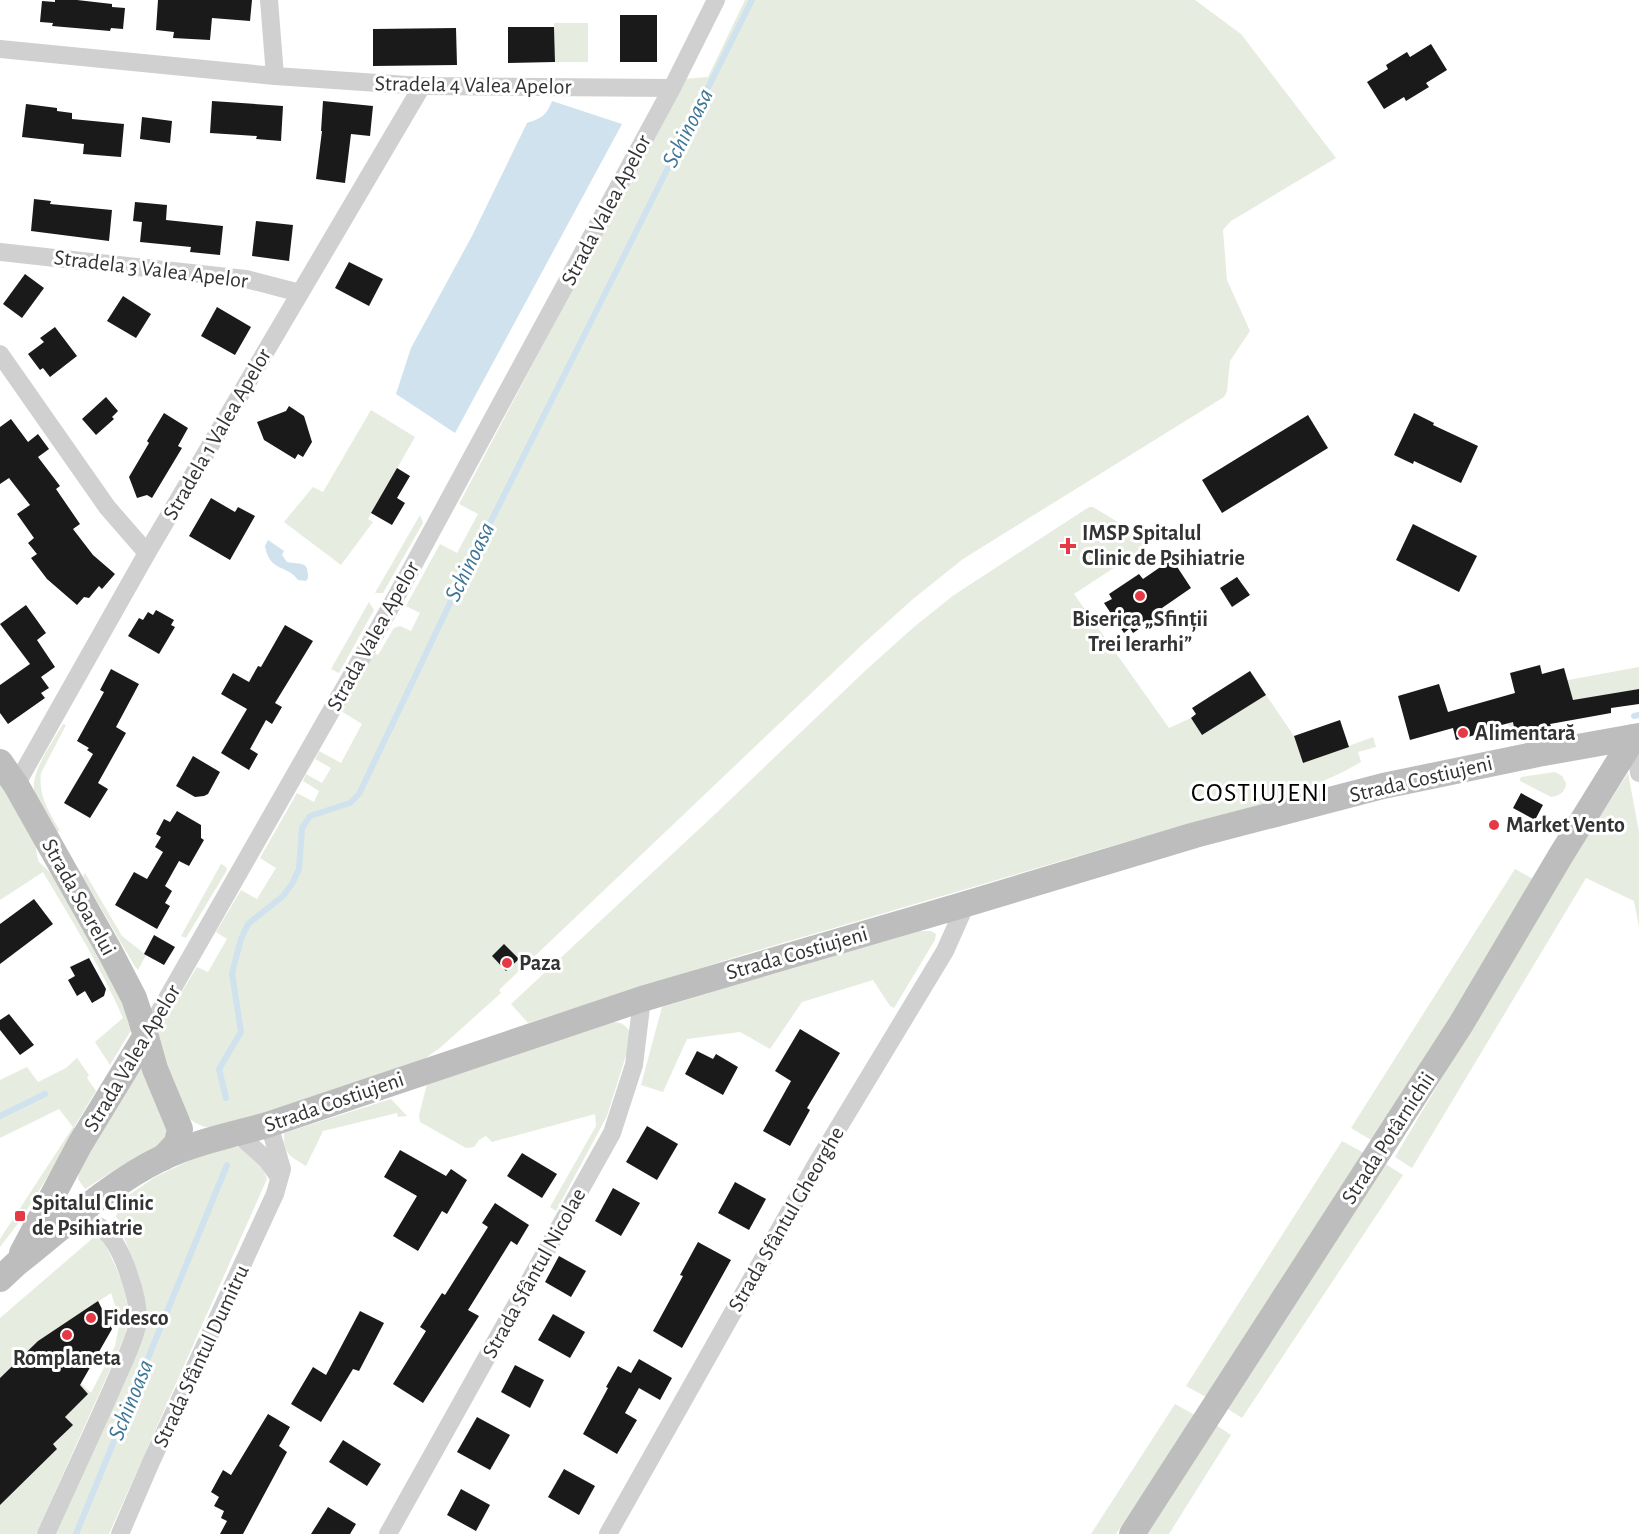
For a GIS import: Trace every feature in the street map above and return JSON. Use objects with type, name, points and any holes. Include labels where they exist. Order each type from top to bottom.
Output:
[{"type":"street","points":[[269,0],[275,76]]},
{"type":"street","name":"Strada Valea Apelor","points":[[8,1271],[80,1144],[145,1037],[390,608],[672,88],[716,0]]},
{"type":"street","name":"Stradela 4 Valea Apelor","points":[[0,49],[275,76],[422,86],[672,88]]},
{"type":"street","name":"Stradela 1 Valea Apelor","points":[[16,785],[147,553],[422,86]]},
{"type":"street","name":"Stradela 3 Valea Apelor","points":[[0,252],[246,279],[300,293]]},
{"type":"street","points":[[0,354],[107,507],[147,553]]},
{"type":"street","points":[[1637,736],[1639,772]]},
{"type":"street","name":"Strada Costiujeni","points":[[8,1271],[126,1178],[163,1158],[207,1141],[267,1125],[642,999],[1195,835],[1383,786],[1637,736]]},
{"type":"street","name":"Strada Potârnichii","points":[[1132,1534],[1461,1024],[1561,855],[1637,736]]},
{"type":"street","name":"Strada Soarelui","points":[[0,762],[16,785],[134,998],[155,1069],[180,1129]]},
{"type":"street","name":"Strada Sfântul Gheorghe","points":[[608,1534],[817,1162],[945,951],[966,904]]},
{"type":"street","name":"Strada Sfântul Nicolae","points":[[388,1534],[612,1133],[634,1065],[642,999]]},
{"type":"street","points":[[121,1078],[133,1067],[144,1065],[155,1069]]},
{"type":"street","name":"Strada Sfântul Dumitru","points":[[120,1534],[271,1205],[282,1169],[267,1125]]},
{"type":"street","points":[[163,1158],[177,1143],[180,1129],[207,1141]]},
{"type":"street","points":[[237,1133],[267,1160],[280,1179]]},
{"type":"street","points":[[46,1534],[104,1408],[129,1349],[138,1320],[134,1291],[120,1251],[102,1228],[89,1221],[84,1210],[66,1190],[64,1174]]},
{"type":"shaded area","points":[[745,0],[1195,0],[1241,34],[1336,158],[1231,221],[1223,230],[1227,280],[1250,331],[1230,361],[1227,391],[1224,397],[963,559],[913,599],[499,990],[501,993],[441,1047],[423,1060],[216,1129],[197,1124],[187,1116],[157,1042],[159,1029],[197,967],[208,972],[227,939],[216,932],[241,890],[257,899],[276,868],[260,858],[297,793],[314,802],[319,791],[303,781],[306,774],[322,783],[331,768],[315,759],[319,751],[341,763],[362,724],[341,711],[373,653],[378,655],[394,628],[400,626],[411,631],[420,613],[406,606],[440,544],[457,553],[478,514],[459,504],[683,79],[708,77]]},
{"type":"shaded area","points":[[554,23],[588,23],[588,62],[555,62]]},
{"type":"shaded area","points":[[371,410],[415,437],[368,519],[373,522],[341,565],[284,522],[313,487],[323,492]]},
{"type":"shaded area","points":[[1089,507],[1093,507],[1152,543],[1074,594],[1169,728],[1191,718],[1202,735],[1266,695],[1294,736],[1303,763],[1373,737],[1376,747],[1358,752],[1361,762],[1288,797],[1122,843],[742,955],[528,1023],[511,1004],[914,627],[954,595]]},
{"type":"shaded area","points":[[420,515],[423,523],[383,593],[375,593]]},
{"type":"shaded area","points":[[369,602],[374,610],[339,673],[331,669]]},
{"type":"shaded area","points":[[1639,667],[1639,689],[1512,711],[1515,733],[1510,734],[1503,697],[1568,680]]},
{"type":"shaded area","points":[[63,724],[66,725],[41,773],[43,796],[60,831],[56,832],[36,799],[34,780],[42,760]]},
{"type":"shaded area","points":[[1555,772],[1562,776],[1566,783],[1559,795],[1551,797],[1520,781],[1521,777]]},
{"type":"shaded area","points":[[1628,773],[1639,832],[1639,927],[1634,901],[1586,878],[1412,1168],[1395,1157],[1566,869]]},
{"type":"shaded area","points":[[0,774],[34,832],[39,862],[63,885],[60,889],[99,957],[133,1027],[110,1065],[95,1042],[123,1018],[75,925],[43,872],[0,900]]},
{"type":"shaded area","points":[[221,864],[227,870],[186,938],[181,936]]},
{"type":"shaded area","points":[[1515,869],[1537,881],[1373,1141],[1351,1128]]},
{"type":"shaded area","points":[[85,873],[122,936],[146,955],[138,970],[83,877]]},
{"type":"shaded area","points":[[919,931],[931,931],[936,934],[935,940],[894,1008],[890,1006],[873,980],[802,1002],[770,1049],[740,1032],[687,1039],[663,1092],[641,1085],[662,1007]]},
{"type":"shaded area","points":[[612,1022],[624,1025],[632,1036],[607,1116],[556,1211],[550,1207],[596,1126],[595,1114],[492,1142],[486,1136],[474,1147],[466,1148],[420,1122],[419,1115],[427,1084]]},
{"type":"shaded area","points":[[77,1058],[89,1075],[87,1078],[96,1091],[74,1127],[76,1131],[20,1221],[0,1247],[0,1239],[73,1127],[59,1109],[0,1138],[0,1080],[27,1067],[38,1082],[66,1068]]},
{"type":"shaded area","points":[[141,1067],[146,1070],[172,1139],[85,1189],[78,1179],[79,1172],[112,1111]]},
{"type":"shaded area","points":[[391,1099],[407,1116],[398,1117],[397,1113],[323,1131],[306,1166],[286,1150],[284,1133]]},
{"type":"shaded area","points":[[1342,1141],[1364,1153],[1206,1397],[1186,1386]]},
{"type":"shaded area","points":[[241,1147],[259,1159],[267,1179],[109,1534],[54,1534],[140,1346],[141,1282],[116,1216],[125,1198],[155,1177],[221,1148]]},
{"type":"shaded area","points":[[1384,1163],[1403,1175],[1242,1418],[1226,1408]]},
{"type":"shaded area","points":[[93,1238],[103,1239],[124,1285],[129,1317],[125,1336],[36,1534],[0,1534],[0,1505],[57,1449],[53,1444],[72,1425],[65,1417],[88,1394],[37,1342],[0,1378],[0,1318]],"holes":[[[111,1293],[120,1321],[115,1346],[91,1393],[38,1341]]]},
{"type":"shaded area","points":[[1175,1404],[1195,1415],[1116,1534],[1091,1534]]},
{"type":"shaded area","points":[[1213,1423],[1231,1435],[1169,1534],[1144,1534]]},
{"type":"water","points":[[552,101],[622,124],[455,433],[396,394],[411,348],[472,236],[527,123],[543,116]]},
{"type":"water","points":[[268,540],[284,551],[282,555],[287,562],[303,564],[307,568],[306,581],[298,580],[271,560],[265,546]]},
{"type":"building","points":[[55,0],[112,4],[112,7],[125,8],[123,29],[111,28],[110,31],[52,26],[53,23],[40,22],[42,1],[55,2]]},
{"type":"building","points":[[158,0],[252,0],[250,21],[212,18],[210,40],[173,38],[174,32],[156,30]]},
{"type":"building","points":[[620,15],[657,15],[657,62],[620,62]]},
{"type":"building","points":[[508,27],[554,27],[555,62],[508,63]]},
{"type":"building","points":[[456,28],[457,65],[373,66],[373,29]]},
{"type":"building","points":[[1431,44],[1447,70],[1426,83],[1429,87],[1406,101],[1404,97],[1384,109],[1367,82],[1388,69],[1386,65],[1407,52],[1410,57]]},
{"type":"building","points":[[212,101],[283,106],[281,141],[256,139],[257,136],[210,133]]},
{"type":"building","points":[[323,101],[373,106],[370,136],[351,134],[345,183],[316,179]]},
{"type":"building","points":[[26,104],[57,108],[57,111],[72,113],[72,119],[124,124],[121,157],[83,154],[84,144],[22,137]]},
{"type":"building","points":[[142,117],[172,121],[170,143],[140,139]]},
{"type":"building","points":[[34,199],[51,201],[50,204],[112,210],[109,241],[31,231]]},
{"type":"building","points":[[135,202],[167,205],[166,220],[223,226],[220,255],[190,252],[191,247],[140,242],[142,222],[133,221]]},
{"type":"building","points":[[256,221],[293,225],[289,261],[252,256]]},
{"type":"building","points":[[349,262],[383,279],[369,306],[335,288]]},
{"type":"building","points":[[25,274],[44,288],[22,318],[3,304]]},
{"type":"building","points":[[123,296],[151,314],[136,338],[107,321]]},
{"type":"building","points":[[217,307],[251,327],[235,355],[201,336]]},
{"type":"building","points":[[55,327],[77,356],[50,377],[43,368],[40,370],[28,354],[44,342],[40,338]]},
{"type":"building","points":[[106,397],[118,411],[112,417],[114,419],[96,435],[82,419]]},
{"type":"building","points":[[289,406],[304,416],[312,442],[303,457],[298,454],[295,459],[264,440],[257,422],[286,411]]},
{"type":"building","points":[[164,413],[188,428],[178,446],[182,448],[152,498],[147,495],[137,498],[129,477]]},
{"type":"building","points":[[1414,413],[1434,423],[1433,425],[1478,446],[1461,483],[1414,461],[1413,464],[1394,455]]},
{"type":"building","points":[[1308,415],[1328,448],[1222,513],[1202,480]]},
{"type":"building","points":[[11,419],[28,442],[38,434],[49,449],[38,457],[60,486],[56,489],[80,524],[73,529],[93,555],[115,574],[102,589],[99,586],[89,598],[84,597],[77,605],[47,579],[31,558],[37,554],[28,543],[34,538],[17,514],[30,505],[9,478],[0,484],[0,427]]},
{"type":"building","points":[[397,468],[410,476],[397,498],[405,503],[392,525],[371,513]]},
{"type":"building","points":[[211,498],[235,512],[238,507],[255,516],[230,560],[189,536]]},
{"type":"building","points":[[1413,524],[1477,556],[1459,592],[1396,560]]},
{"type":"building","name":"Biserica „Sfinții Trei Ierarhi”","points":[[1172,559],[1191,588],[1162,608],[1164,612],[1133,633],[1130,628],[1124,633],[1104,603],[1112,599],[1109,594],[1139,574],[1143,579]]},
{"type":"building","points":[[1237,577],[1250,595],[1232,607],[1220,588]]},
{"type":"building","points":[[26,605],[46,633],[37,640],[55,667],[41,677],[49,688],[41,693],[45,698],[8,724],[0,713],[0,685],[30,664],[0,624]]},
{"type":"building","points":[[156,610],[174,620],[171,625],[175,627],[159,654],[128,636],[139,618],[143,620],[148,612],[153,615]]},
{"type":"building","points":[[285,625],[313,641],[275,703],[282,707],[272,724],[266,720],[250,749],[258,754],[249,770],[221,753],[247,709],[221,694],[233,673],[249,682],[258,666],[261,667]]},
{"type":"building","points":[[1540,665],[1542,674],[1564,668],[1573,700],[1639,689],[1639,704],[1611,708],[1611,713],[1515,733],[1513,722],[1475,732],[1475,735],[1456,740],[1453,728],[1410,740],[1398,696],[1439,684],[1448,712],[1515,693],[1510,673]]},
{"type":"building","points":[[111,669],[139,684],[116,727],[126,733],[98,783],[108,789],[90,818],[64,803],[93,754],[87,750],[89,748],[77,741],[104,692],[100,690]]},
{"type":"building","points":[[1250,671],[1266,695],[1202,735],[1191,718],[1196,714],[1192,708]]},
{"type":"building","points":[[1340,720],[1349,747],[1303,763],[1294,736]]},
{"type":"building","points":[[193,756],[220,772],[208,794],[204,796],[195,797],[176,786]]},
{"type":"building","points":[[1521,793],[1543,805],[1535,820],[1513,808]]},
{"type":"building","points":[[177,811],[201,825],[201,838],[204,840],[189,866],[179,861],[165,886],[172,891],[165,903],[170,906],[157,929],[115,905],[134,872],[147,879],[163,852],[155,847],[161,837],[156,834],[164,819],[170,822]]},
{"type":"building","points":[[34,899],[53,924],[0,964],[0,924]]},
{"type":"building","points":[[154,935],[175,947],[164,965],[144,954]]},
{"type":"building","name":"Paza","points":[[504,944],[519,959],[506,971],[492,956]]},
{"type":"building","points":[[89,958],[106,989],[104,996],[92,1003],[85,991],[77,996],[68,980],[75,976],[70,967]]},
{"type":"building","points":[[9,1014],[34,1045],[20,1055],[0,1030],[0,1020]]},
{"type":"building","points":[[800,1029],[840,1053],[807,1108],[810,1110],[790,1146],[763,1131],[791,1081],[775,1071]]},
{"type":"building","points":[[697,1051],[713,1059],[716,1054],[738,1067],[723,1095],[685,1074]]},
{"type":"building","points":[[647,1126],[678,1144],[657,1180],[626,1162]]},
{"type":"building","points":[[400,1150],[446,1176],[451,1169],[467,1180],[447,1214],[442,1211],[418,1251],[393,1236],[417,1196],[384,1177]]},
{"type":"building","points":[[522,1153],[557,1174],[542,1198],[507,1176]]},
{"type":"building","points":[[735,1182],[766,1199],[749,1230],[718,1213]]},
{"type":"building","points":[[613,1188],[640,1203],[621,1236],[595,1221]]},
{"type":"building","points":[[495,1203],[529,1225],[517,1245],[511,1241],[468,1310],[479,1316],[423,1403],[393,1384],[426,1331],[420,1327],[442,1293],[445,1295],[488,1227],[482,1223]]},
{"type":"building","points":[[698,1242],[731,1260],[682,1348],[653,1331],[683,1276],[680,1275]]},
{"type":"building","points":[[559,1256],[586,1271],[571,1297],[545,1282]]},
{"type":"building","points":[[98,1301],[112,1329],[80,1385],[88,1394],[65,1417],[73,1425],[53,1444],[57,1449],[0,1505],[0,1378],[38,1341]]},
{"type":"building","points":[[360,1311],[384,1323],[359,1371],[353,1369],[321,1422],[291,1404],[313,1367],[326,1375]]},
{"type":"building","points":[[553,1314],[585,1332],[570,1358],[538,1340]]},
{"type":"building","points":[[639,1359],[672,1378],[660,1400],[639,1388],[625,1413],[637,1420],[617,1454],[583,1434],[618,1366],[631,1373]]},
{"type":"building","points":[[515,1365],[544,1380],[530,1408],[501,1392]]},
{"type":"building","points":[[268,1414],[290,1427],[279,1446],[287,1452],[243,1534],[220,1534],[227,1521],[221,1518],[224,1511],[214,1506],[219,1497],[211,1492],[223,1470],[231,1475]]},
{"type":"building","points":[[477,1417],[510,1435],[490,1470],[457,1452]]},
{"type":"building","points":[[343,1440],[381,1464],[367,1486],[329,1462]]},
{"type":"building","points":[[564,1469],[595,1486],[579,1515],[548,1497]]},
{"type":"building","points":[[461,1489],[490,1505],[476,1531],[447,1515]]},
{"type":"building","points":[[328,1507],[356,1524],[350,1534],[311,1534]]},
{"type":"waterway","name":"Schinoasa","points":[[226,1098],[219,1069],[241,1032],[232,973],[241,939],[248,924],[283,896],[292,884],[299,869],[302,828],[310,816],[350,803],[359,794],[451,601],[752,0]]},
{"type":"waterway","points":[[1634,716],[1639,715]]},
{"type":"waterway","points":[[0,1116],[45,1094]]},
{"type":"waterway","name":"Schinoasa","points":[[76,1534],[227,1165]]},
{"type":"place","name":"IMSP Spitalul Clinic de Psihiatrie","points":[[1068,546]]},
{"type":"place","name":"Biserica „Sfinții Trei Ierarhi”","points":[[1140,596]]},
{"type":"place","name":"Alimentară","points":[[1463,733]]},
{"type":"place","name":"Market Vento","points":[[1494,825]]},
{"type":"place","name":"Paza","points":[[507,963]]},
{"type":"place","name":"Spitalul Clinic de Psihiatrie","points":[[20,1216]]},
{"type":"place","name":"Fidesco","points":[[91,1318]]},
{"type":"place","name":"Romplaneta","points":[[67,1335]]},
{"type":"district","name":"COSTIUJENI","points":[[1260,793]]}]
